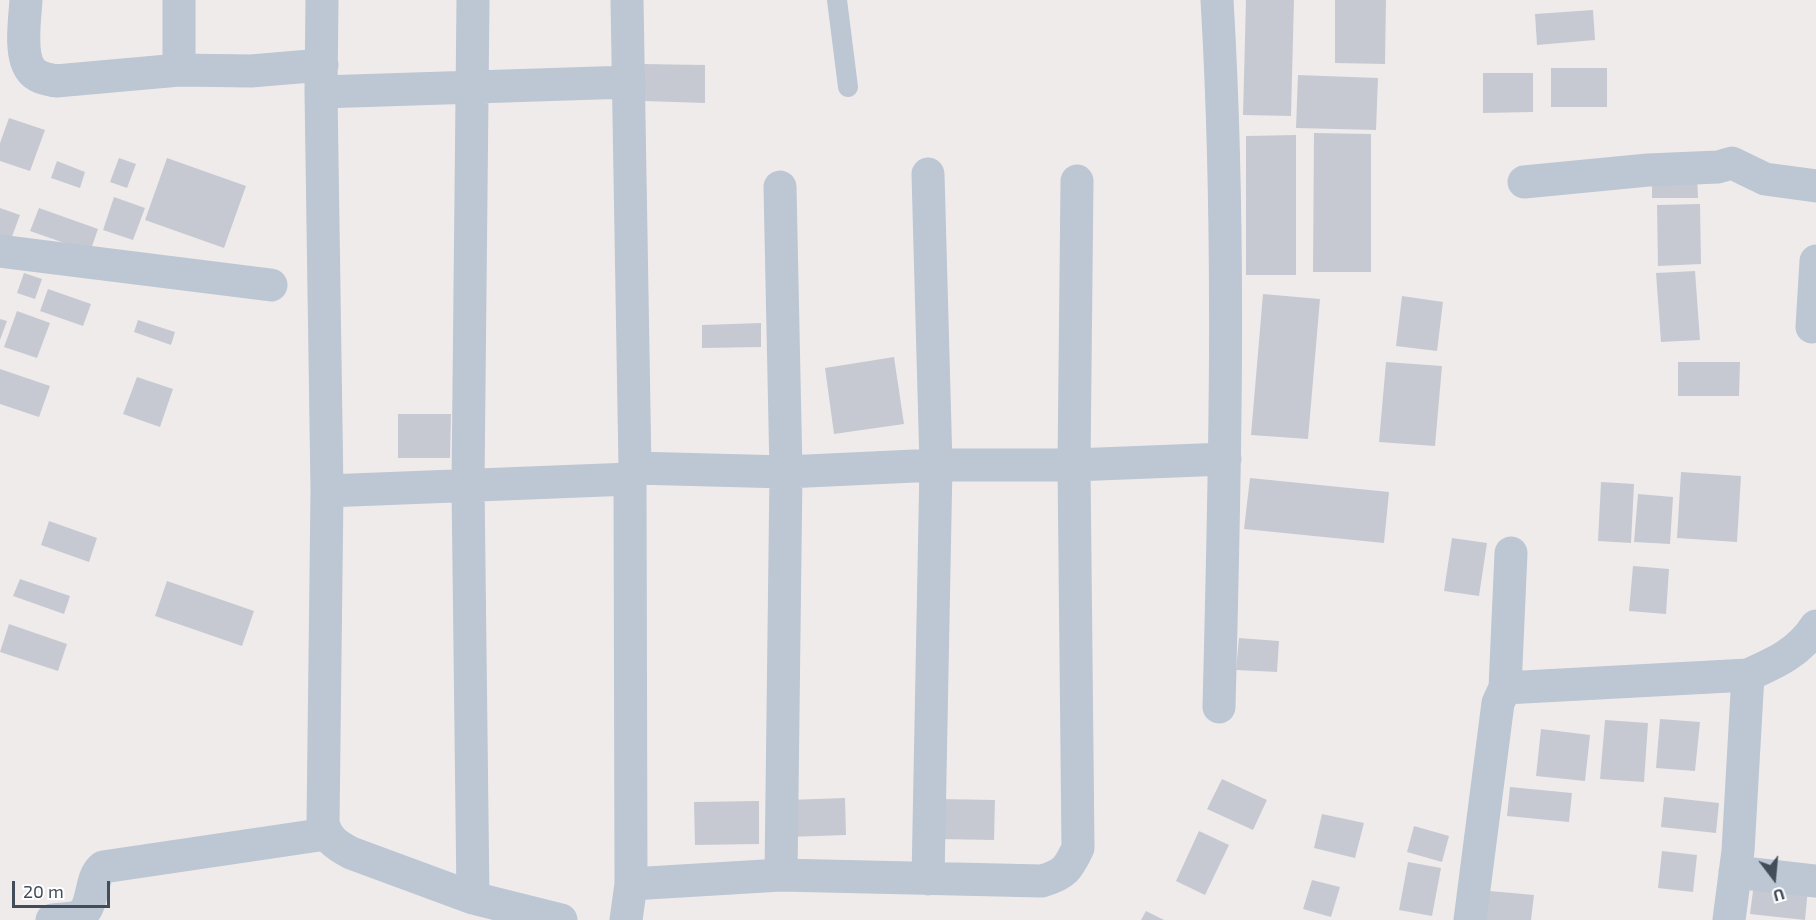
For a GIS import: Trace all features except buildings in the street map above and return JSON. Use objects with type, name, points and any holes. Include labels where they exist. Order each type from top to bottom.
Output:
[{"type":"street","points":[[26,0],[24,46],[26,61],[31,71],[41,78],[56,81],[179,70],[251,71],[322,79],[472,87],[629,82]]},
{"type":"street","points":[[179,0],[179,70]]},
{"type":"street","points":[[322,0],[327,491],[323,823],[326,834],[333,843],[351,854],[473,898],[561,920]]},
{"type":"street","points":[[472,0],[468,484],[473,898]]},
{"type":"street","points":[[626,920],[631,884],[633,474],[627,0]]},
{"type":"street","points":[[1217,0],[1223,101],[1225,459],[1219,707]]},
{"type":"street","points":[[1524,182],[1648,170],[1718,167],[1732,163],[1765,179],[1816,186]]},
{"type":"street","points":[[928,174],[936,465],[928,879]]},
{"type":"street","points":[[631,884],[781,875],[1042,881],[1058,876],[1068,868],[1078,848],[1074,465],[1077,181]]},
{"type":"street","points":[[780,187],[786,472],[781,875]]},
{"type":"street","points":[[0,251],[272,285]]},
{"type":"street","points":[[1812,327],[1816,261]]},
{"type":"street","points":[[327,491],[633,474],[786,472],[936,465],[1074,465],[1225,459]]},
{"type":"street","points":[[1470,920],[1497,703],[1505,688],[1511,553]]},
{"type":"street","points":[[1505,688],[1748,675],[1779,661],[1794,651],[1810,636],[1816,626]]},
{"type":"street","points":[[1729,920],[1735,872],[1748,675]]},
{"type":"street","points":[[52,920],[82,914],[87,908],[95,877],[103,867],[326,834]]},
{"type":"street","points":[[1735,872],[1816,881]]},
{"type":"lane","points":[[837,0],[848,87]]}]
